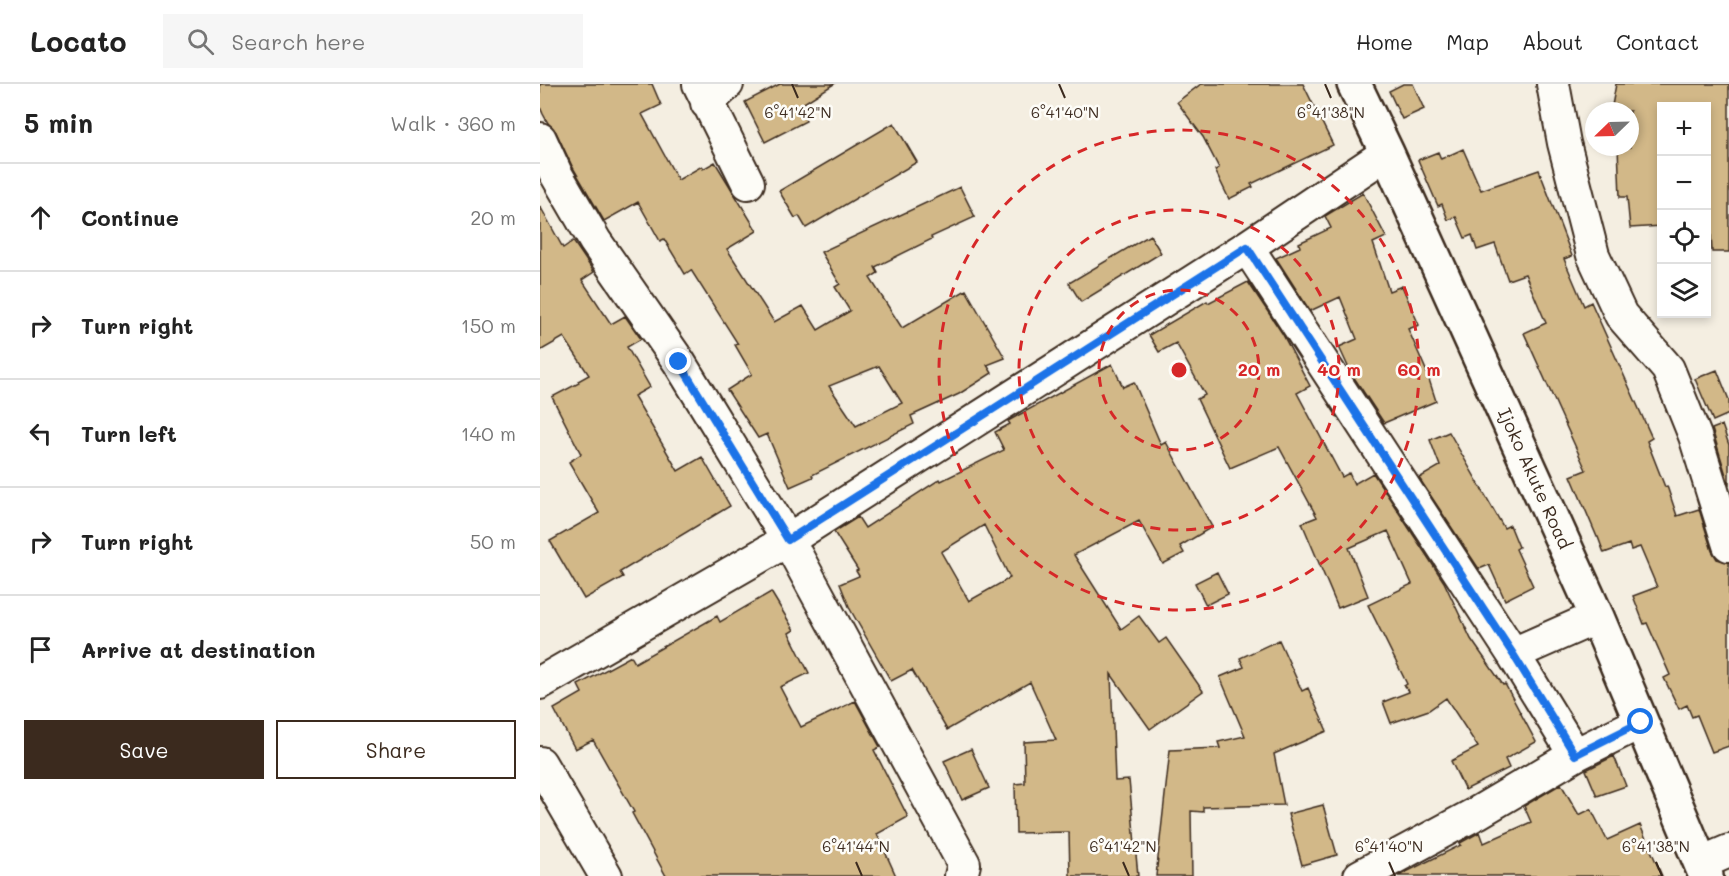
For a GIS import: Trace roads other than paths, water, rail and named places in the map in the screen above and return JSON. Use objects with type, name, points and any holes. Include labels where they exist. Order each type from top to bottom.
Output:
[{"type":"main road","name":"Ijoko Akute Road","points":[[1354,84],[1597,617],[1641,722],[1712,863]]},
{"type":"street","points":[[1553,84],[1564,143],[1593,255],[1621,315],[1668,369],[1695,436],[1729,545]]},
{"type":"street","points":[[711,90],[748,183]]},
{"type":"street","points":[[540,140],[556,174],[595,241],[679,362],[788,540],[964,864],[961,876]]},
{"type":"street","points":[[540,683],[788,540],[1247,247],[1387,153]]},
{"type":"street","points":[[1247,247],[1513,654],[1575,755]]},
{"type":"street","points":[[1513,654],[1597,617]]},
{"type":"street","points":[[1360,876],[1477,813],[1575,755],[1641,722]]},
{"type":"street","points":[[540,763],[606,876]]}]
